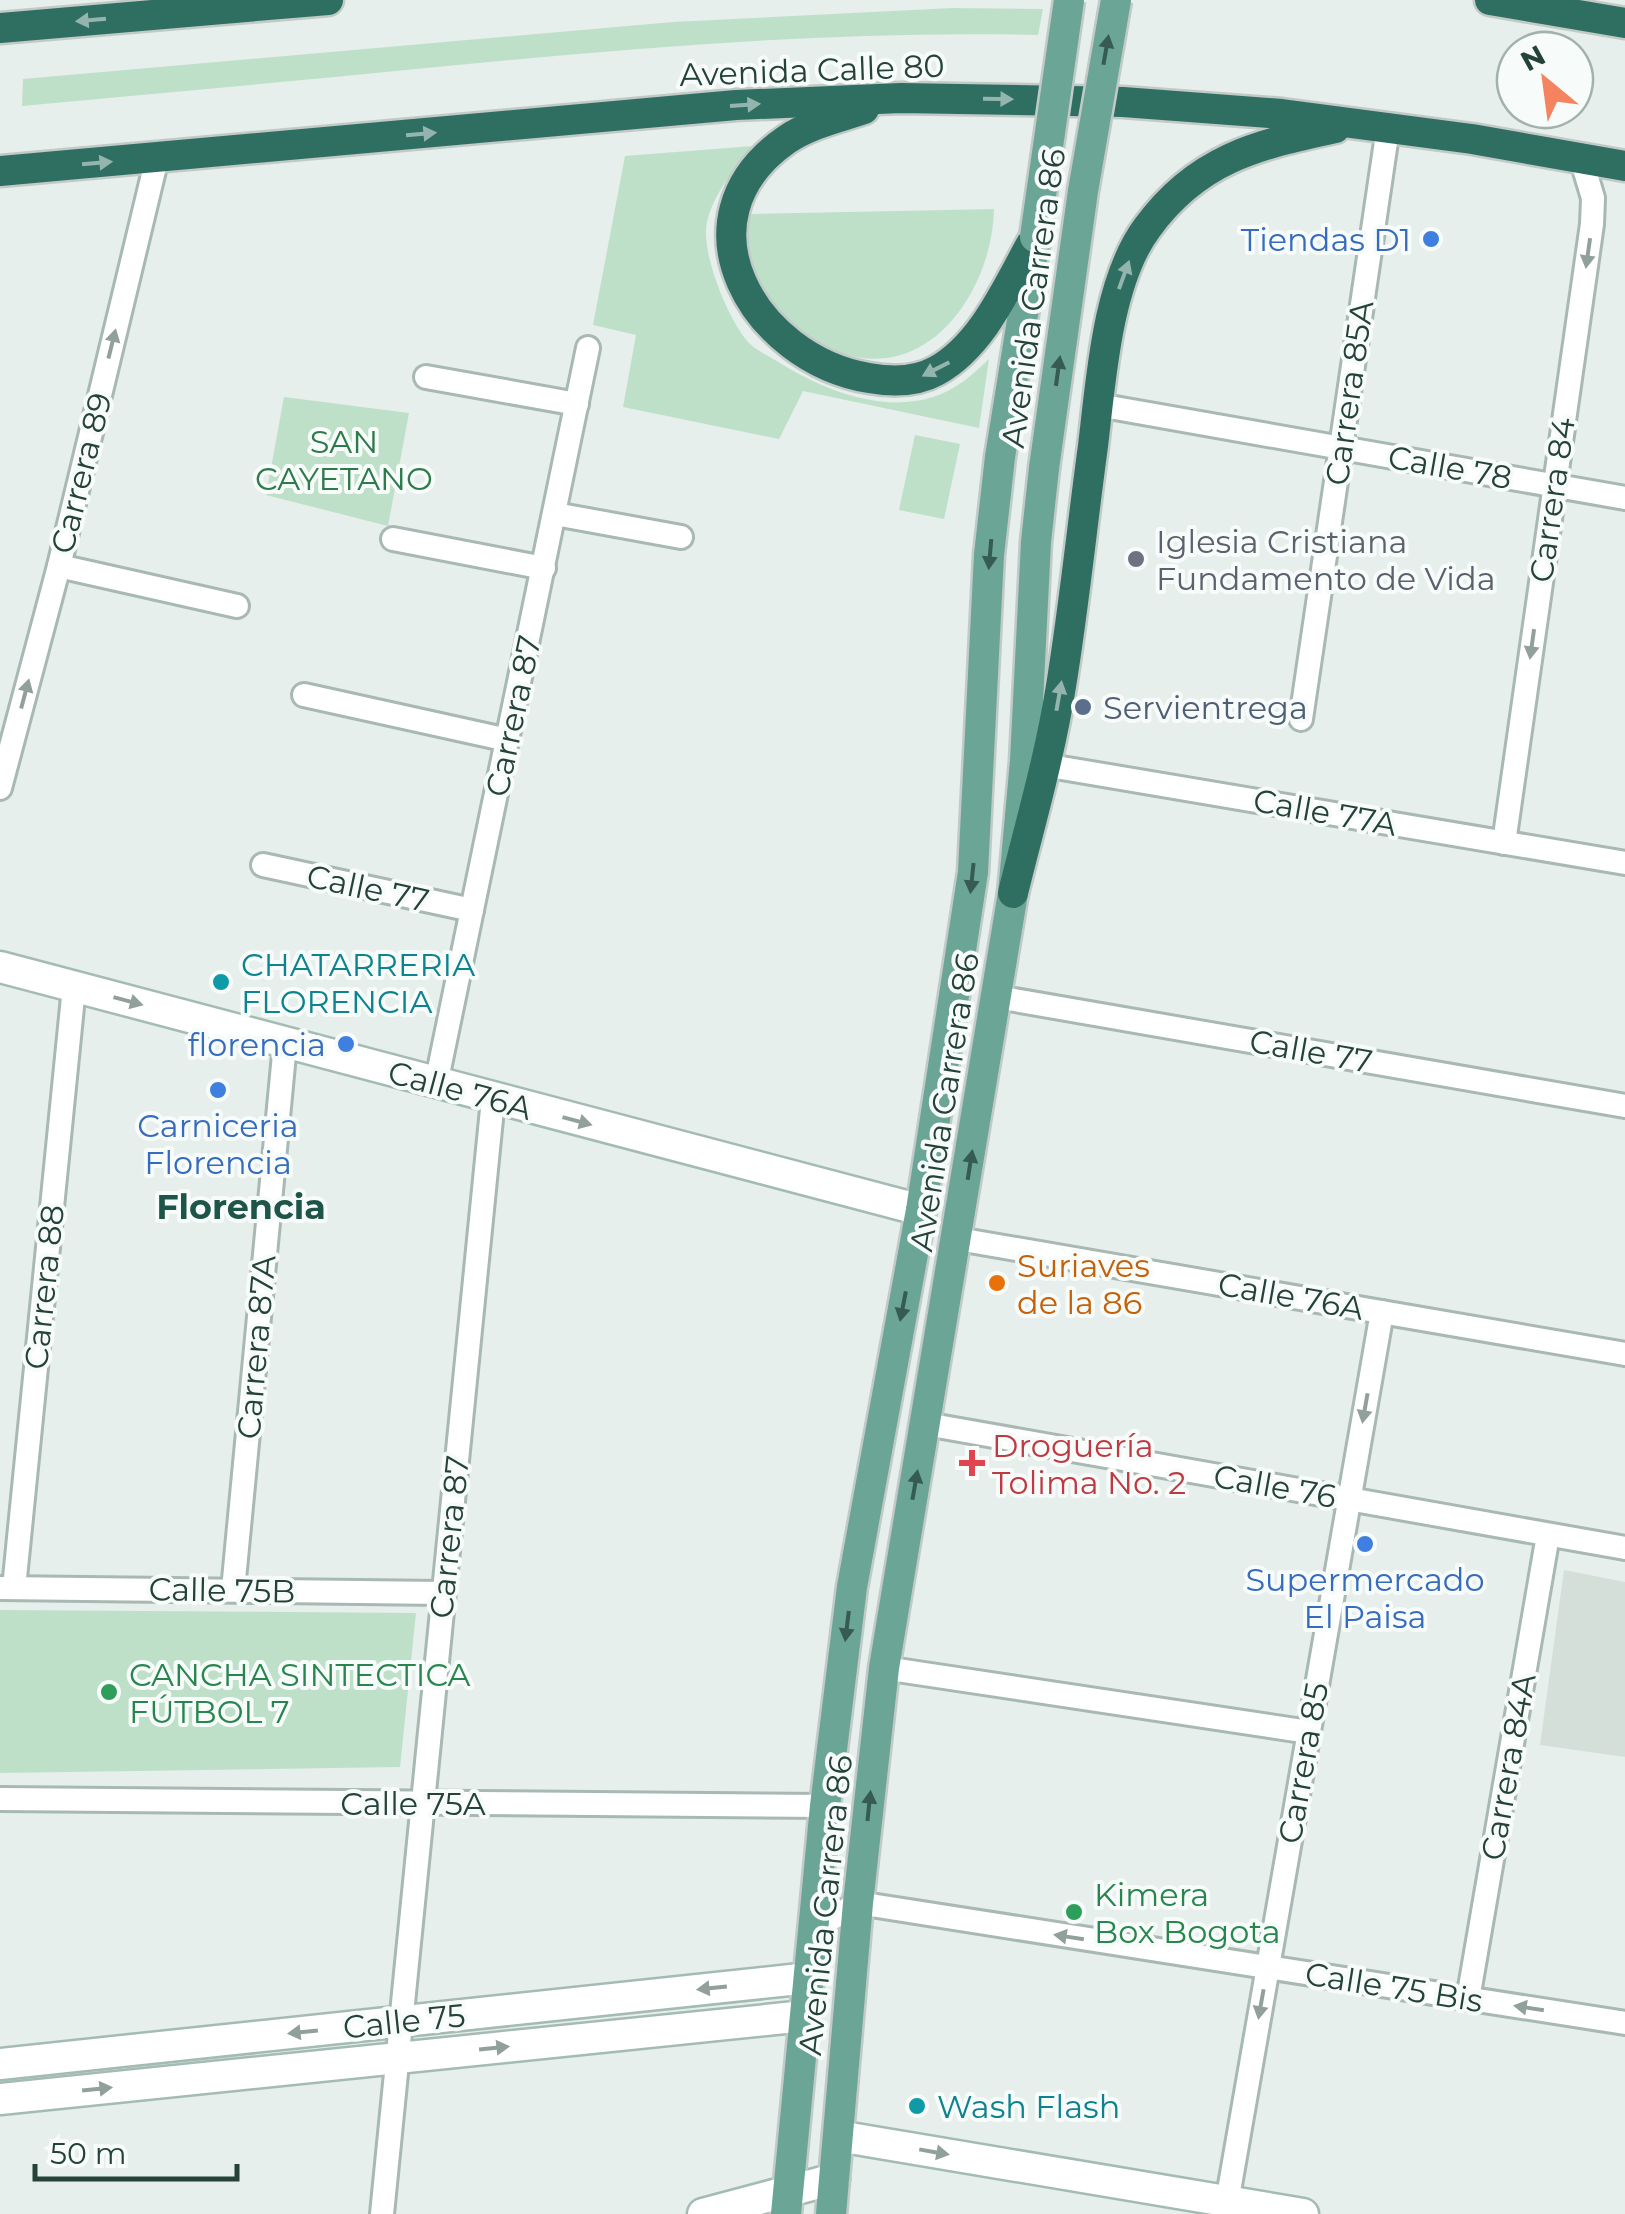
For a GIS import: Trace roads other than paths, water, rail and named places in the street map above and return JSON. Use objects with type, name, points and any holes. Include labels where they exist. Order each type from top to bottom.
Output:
[{"type":"highway","points":[[0,28],[219,4],[328,0]]},
{"type":"highway","points":[[1501,1],[1625,23]]},
{"type":"highway","points":[[900,98],[808,128],[788,138],[757,166],[744,188],[732,233],[732,250],[739,278],[767,323],[788,344],[836,370],[884,381],[910,380],[952,361],[985,324],[1035,237]]},
{"type":"highway","name":"Avenida Calle 80","points":[[0,171],[736,105],[900,98],[1124,102],[1282,114],[1625,166]]},
{"type":"highway","points":[[1013,893],[1036,763],[1061,687],[1098,405],[1120,284],[1145,230],[1177,192],[1213,165],[1275,141],[1357,123]]},
{"type":"main road","name":"Avenida Carrera 86","points":[[787,2202],[825,1806],[864,1511],[922,1210],[973,872],[990,555],[1000,457],[1070,0]]},
{"type":"main road","name":"Avenida Carrera 86","points":[[1036,763],[1036,542],[1083,191],[1116,0]]},
{"type":"main road","name":"Avenida Carrera 86","points":[[831,2214],[858,1903],[884,1668],[1013,893]]},
{"type":"street","name":"Carrera 85A","points":[[1300,718],[1388,128]]},
{"type":"street","name":"Carrera 89","points":[[0,788],[157,158]]},
{"type":"street","name":"Carrera 84","points":[[1504,843],[1592,224],[1594,198],[1581,158]]},
{"type":"street","name":"Carrera 87","points":[[436,1084],[588,348]]},
{"type":"street","points":[[426,377],[577,404]]},
{"type":"street","name":"Calle 78","points":[[1098,405],[1625,498]]},
{"type":"street","points":[[556,514],[680,537]]},
{"type":"street","points":[[393,539],[544,568]]},
{"type":"street","points":[[58,566],[237,606]]},
{"type":"street","points":[[304,695],[508,740]]},
{"type":"street","name":"Calle 77A","points":[[1036,763],[1625,864]]},
{"type":"street","name":"Calle 77","points":[[263,866],[472,910]]},
{"type":"street","name":"Calle 76A","points":[[0,966],[922,1210]]},
{"type":"street","name":"Carrera 88","points":[[7,1588],[74,987]]},
{"type":"street","name":"Calle 77","points":[[996,997],[1625,1106]]},
{"type":"street","name":"Carrera 87A","points":[[233,1590],[285,1044]]},
{"type":"street","name":"Carrera 87","points":[[382,2214],[493,1099]]},
{"type":"street","name":"Calle 76A","points":[[958,1239],[1625,1354]]},
{"type":"street","name":"Carrera 85","points":[[1226,2208],[1382,1312]]},
{"type":"street","name":"Calle 76","points":[[926,1424],[1625,1548]]},
{"type":"street","name":"Carrera 84A","points":[[1468,1999],[1548,1536]]},
{"type":"street","name":"Calle 75B","points":[[7,1588],[443,1593]]},
{"type":"street","points":[[884,1668],[1309,1732]]},
{"type":"street","name":"Calle 75A","points":[[0,1798],[825,1806]]},
{"type":"street","points":[[814,1929],[858,1903]]},
{"type":"street","name":"Calle 75 Bis","points":[[858,1903],[1625,2024]]},
{"type":"street","name":"Calle 75","points":[[0,2064],[809,1978]]},
{"type":"street","name":"Calle 75","points":[[0,2099],[805,2016]]},
{"type":"street","points":[[838,2136],[1226,2208],[1303,2214]]},
{"type":"street","points":[[702,2214],[787,2202],[834,2179]]},
{"type":"place","name":"Tiendas D1","points":[[1431,239]]},
{"type":"place","name":"Iglesia Cristiana Fundamento de Vida","points":[[1136,559]]},
{"type":"place","name":"Servientrega","points":[[1083,707]]},
{"type":"place","name":"CHATARRERIA FLORENCIA","points":[[221,982]]},
{"type":"place","name":"florencia","points":[[346,1044]]},
{"type":"place","name":"Carniceria Florencia","points":[[218,1090]]},
{"type":"place","name":"Suriaves de la 86","points":[[997,1283]]},
{"type":"place","name":"Droguería Tolima No. 2","points":[[972,1463]]},
{"type":"place","name":"Supermercado El Paisa","points":[[1365,1544]]},
{"type":"place","name":"CANCHA SINTECTICA FÚTBOL 7","points":[[109,1692]]},
{"type":"place","name":"Kimera Box Bogota","points":[[1074,1912]]},
{"type":"place","name":"Wash Flash","points":[[917,2106]]},
{"type":"district","name":"Florencia","points":[[241,1206]]},
{"type":"park label","name":"SAN CAYETANO","points":[[344,460]]}]
